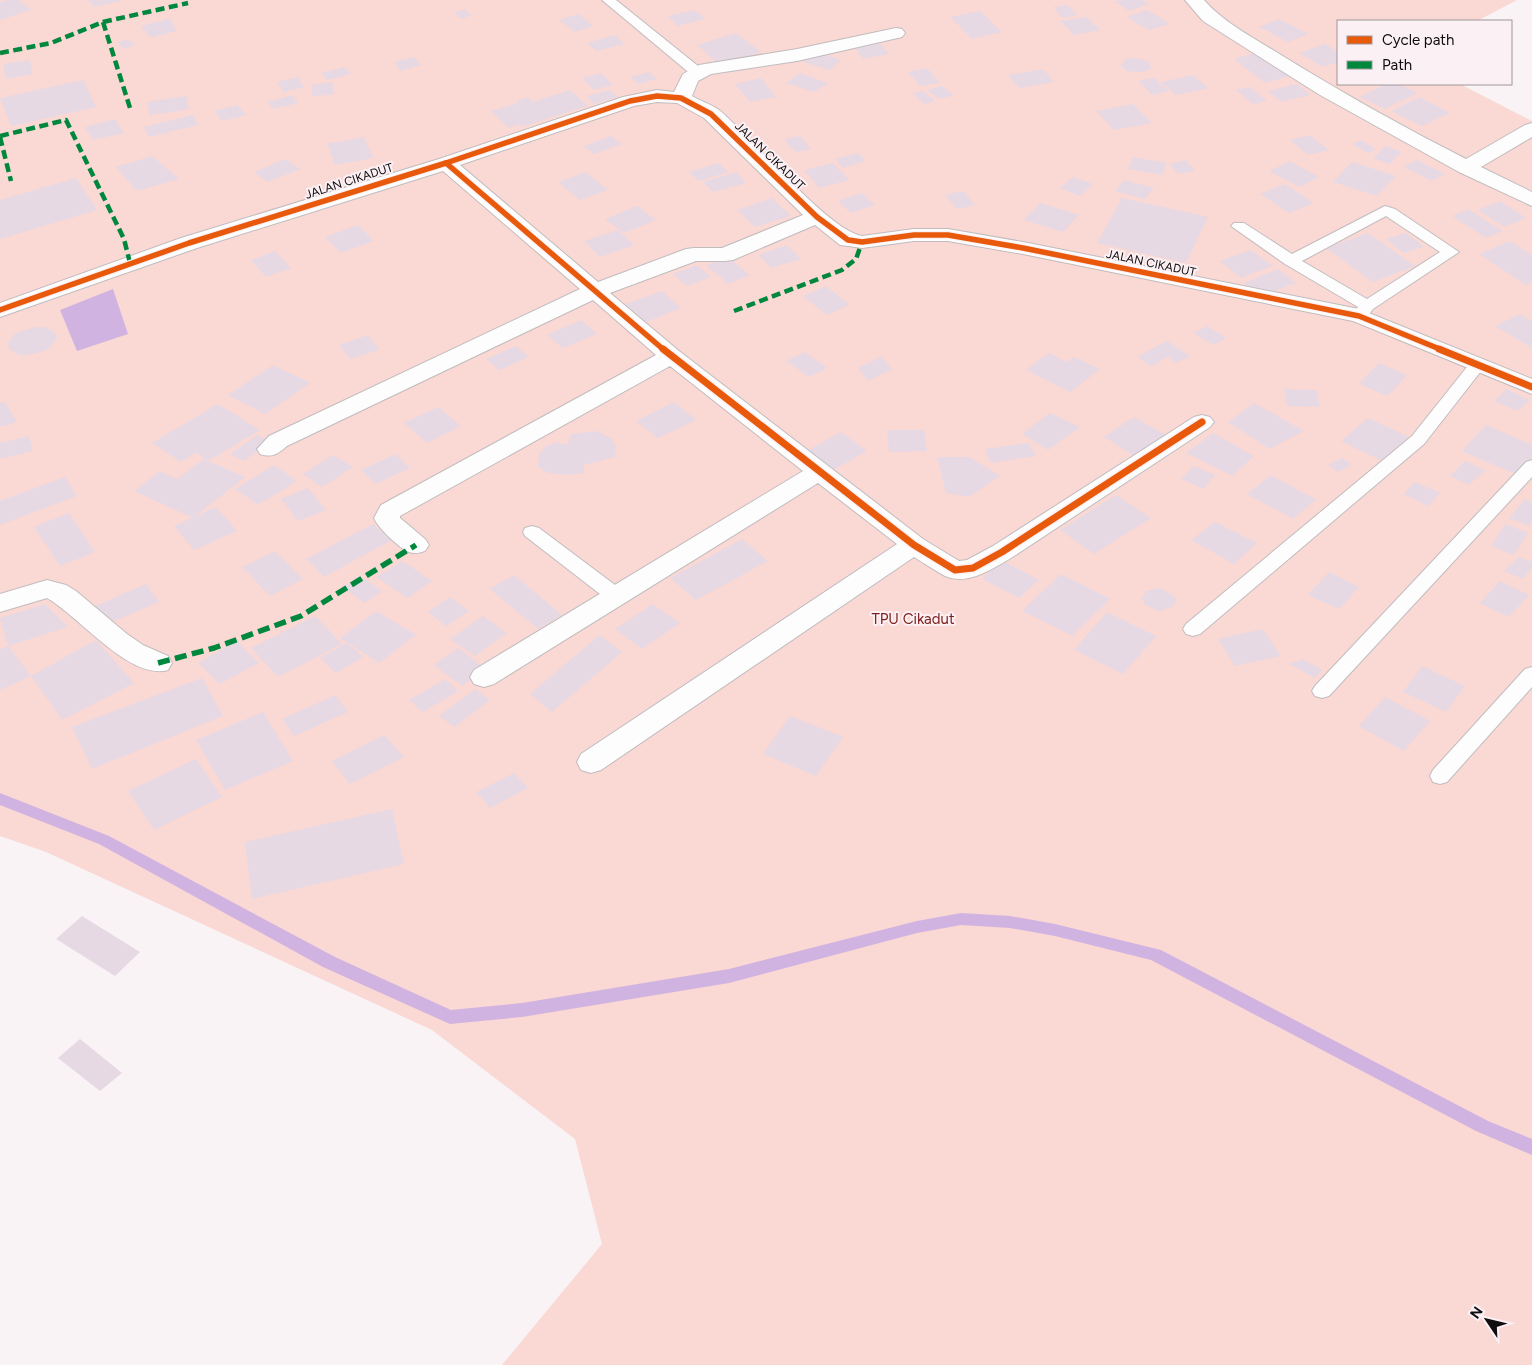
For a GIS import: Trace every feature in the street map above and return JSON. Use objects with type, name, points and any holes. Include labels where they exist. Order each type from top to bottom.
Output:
[{"type":"street","points":[[1194,0],[1209,17],[1352,106],[1466,168],[1532,200]]},
{"type":"street","points":[[682,98],[690,78],[706,69],[797,55],[896,34]]},
{"type":"street","name":"JALAN CIKADUT","points":[[0,310],[189,243],[446,163],[630,102],[656,96],[682,98],[711,114],[817,217],[848,240],[862,242],[914,235],[948,235],[1363,311],[1407,334],[1477,366],[1532,387]]},
{"type":"street","points":[[1466,168],[1532,130]]},
{"type":"street","points":[[446,163],[671,356],[914,545],[955,570],[973,568],[1002,552],[1202,422]]},
{"type":"street","points":[[269,449],[278,441],[594,291],[694,254],[725,255],[817,217]]},
{"type":"street","points":[[416,545],[388,521],[386,518],[390,511],[671,356]]},
{"type":"street","points":[[484,677],[818,472]]},
{"type":"street","points":[[591,762],[914,545]]},
{"type":"street","points":[[0,603],[47,589],[53,590],[73,603],[126,647],[158,663]]},
{"type":"lane","points":[[608,0],[698,72]]},
{"type":"lane","points":[[1239,226],[1363,311],[1451,252],[1390,212],[1385,211],[1291,261]]},
{"type":"lane","points":[[1193,629],[1418,440],[1477,366]]},
{"type":"lane","points":[[1322,691],[1532,466]]},
{"type":"lane","points":[[532,532],[616,596]]},
{"type":"lane","points":[[1440,776],[1532,674]]},
{"type":"green space","name":"TPU Cikadut","points":[[0,0],[1517,0],[1479,20],[1337,20],[1337,85],[1462,85],[1532,121],[1532,1365],[502,1365],[602,1244],[575,1139],[432,1030],[46,852],[0,836]]},
{"type":"shaded area","points":[[113,289],[128,334],[77,351],[60,310]]},
{"type":"building","points":[[18,0],[31,10],[0,20],[0,2]]},
{"type":"building","points":[[88,0],[120,0],[120,1],[94,7]]},
{"type":"building","points":[[1142,0],[1149,4],[1129,11],[1115,2]]},
{"type":"building","points":[[1067,5],[1078,15],[1063,18],[1053,7]]},
{"type":"building","points":[[465,9],[472,15],[461,19],[454,13]]},
{"type":"building","points":[[695,10],[705,19],[677,26],[668,16]]},
{"type":"building","points":[[1147,10],[1170,24],[1149,30],[1127,17]]},
{"type":"building","points":[[980,11],[1002,32],[972,39],[950,17]]},
{"type":"building","points":[[578,14],[594,26],[575,32],[559,20]]},
{"type":"building","points":[[1087,17],[1100,30],[1074,35],[1060,21]]},
{"type":"building","points":[[170,18],[176,31],[151,38],[141,26]]},
{"type":"building","points":[[1279,19],[1308,34],[1288,42],[1259,27]]},
{"type":"building","points":[[736,33],[761,52],[720,65],[697,45]]},
{"type":"building","points":[[615,35],[624,44],[596,51],[587,43]]},
{"type":"building","points":[[129,39],[134,46],[123,49],[118,42]]},
{"type":"building","points":[[880,43],[889,54],[863,59],[855,48]]},
{"type":"building","points":[[1325,44],[1337,51],[1337,62],[1323,67],[1299,53]]},
{"type":"building","points":[[815,52],[841,60],[830,70],[803,62]]},
{"type":"building","points":[[1258,52],[1290,76],[1265,83],[1234,59]]},
{"type":"building","points":[[414,57],[421,65],[400,71],[394,62]]},
{"type":"building","points":[[1135,58],[1148,61],[1151,68],[1145,72],[1134,72],[1125,70],[1120,65],[1126,59]]},
{"type":"building","points":[[30,60],[33,74],[6,79],[3,64]]},
{"type":"building","points":[[345,67],[351,74],[327,80],[321,73]]},
{"type":"building","points":[[927,68],[940,83],[920,86],[908,72]]},
{"type":"building","points":[[1043,69],[1054,82],[1019,88],[1008,75]]},
{"type":"building","points":[[649,72],[657,79],[638,84],[630,77]]},
{"type":"building","points":[[601,73],[613,85],[594,90],[582,78]]},
{"type":"building","points":[[800,73],[828,83],[814,92],[786,83]]},
{"type":"building","points":[[1193,75],[1208,88],[1176,95],[1161,82]]},
{"type":"building","points":[[298,77],[304,87],[283,92],[277,82]]},
{"type":"building","points":[[761,78],[776,97],[750,102],[735,84]]},
{"type":"building","points":[[1154,78],[1169,91],[1152,95],[1138,81]]},
{"type":"building","points":[[83,80],[96,107],[11,126],[0,98]]},
{"type":"building","points":[[332,82],[334,94],[313,97],[311,85]]},
{"type":"building","points":[[1297,84],[1310,95],[1281,102],[1268,91]]},
{"type":"building","points":[[1384,85],[1401,85],[1418,93],[1385,109],[1360,97]]},
{"type":"building","points":[[942,86],[954,95],[939,99],[927,90]]},
{"type":"building","points":[[1250,87],[1267,101],[1253,104],[1236,90]]},
{"type":"building","points":[[570,90],[588,106],[521,127],[519,124],[509,128],[491,111],[519,103],[516,101],[528,97],[532,102]]},
{"type":"building","points":[[610,90],[618,97],[594,104],[586,96]]},
{"type":"building","points":[[923,91],[935,101],[924,104],[913,93]]},
{"type":"building","points":[[293,95],[298,103],[273,109],[267,102]]},
{"type":"building","points":[[186,96],[189,109],[150,115],[147,102]]},
{"type":"building","points":[[1419,97],[1450,113],[1422,126],[1391,111]]},
{"type":"building","points":[[1133,104],[1152,123],[1114,130],[1096,111]]},
{"type":"building","points":[[237,105],[246,115],[222,121],[214,111]]},
{"type":"building","points":[[193,115],[198,125],[149,137],[144,127]]},
{"type":"building","points":[[115,119],[124,133],[93,140],[85,127]]},
{"type":"building","points":[[1310,135],[1329,150],[1308,155],[1290,140]]},
{"type":"building","points":[[611,136],[622,144],[594,154],[584,146]]},
{"type":"building","points":[[800,136],[811,149],[795,152],[784,139]]},
{"type":"building","points":[[364,137],[373,158],[335,165],[327,144]]},
{"type":"building","points":[[1361,140],[1376,149],[1368,153],[1352,144]]},
{"type":"building","points":[[1385,146],[1402,152],[1389,164],[1373,158]]},
{"type":"building","points":[[858,153],[866,161],[843,168],[835,159]]},
{"type":"building","points":[[152,156],[179,179],[137,191],[116,167]]},
{"type":"building","points":[[1133,157],[1167,163],[1162,175],[1128,169]]},
{"type":"building","points":[[285,159],[300,169],[268,182],[254,172]]},
{"type":"building","points":[[1186,160],[1195,171],[1178,174],[1169,164]]},
{"type":"building","points":[[1417,160],[1445,174],[1432,181],[1404,167]]},
{"type":"building","points":[[1290,161],[1319,177],[1299,187],[1269,171]]},
{"type":"building","points":[[1352,162],[1396,176],[1377,196],[1333,182]]},
{"type":"building","points":[[718,163],[728,172],[699,181],[689,172]]},
{"type":"building","points":[[833,163],[849,180],[819,188],[804,170]]},
{"type":"building","points":[[585,172],[608,190],[580,200],[558,182]]},
{"type":"building","points":[[736,172],[746,183],[713,192],[703,182]]},
{"type":"building","points":[[1073,177],[1093,184],[1080,196],[1060,188]]},
{"type":"building","points":[[76,178],[97,210],[0,239],[0,200]]},
{"type":"building","points":[[1124,180],[1154,188],[1145,199],[1115,191]]},
{"type":"building","points":[[1285,184],[1314,203],[1289,213],[1260,194]]},
{"type":"building","points":[[963,191],[975,205],[957,209],[945,195]]},
{"type":"building","points":[[862,193],[875,205],[851,213],[838,201]]},
{"type":"building","points":[[772,198],[791,216],[755,227],[737,210]]},
{"type":"building","points":[[1122,198],[1208,217],[1186,263],[1097,243]]},
{"type":"building","points":[[1500,201],[1526,218],[1504,227],[1478,210]]},
{"type":"building","points":[[1040,203],[1079,215],[1063,232],[1024,220]]},
{"type":"building","points":[[637,206],[656,220],[624,233],[605,219]]},
{"type":"building","points":[[1468,209],[1503,231],[1486,238],[1452,216]]},
{"type":"building","points":[[358,225],[374,241],[341,253],[325,237]]},
{"type":"building","points":[[618,230],[634,245],[600,257],[584,241]]},
{"type":"building","points":[[1368,233],[1415,266],[1373,282],[1326,248]]},
{"type":"building","points":[[1406,233],[1424,247],[1403,253],[1386,239]]},
{"type":"building","points":[[1510,241],[1532,255],[1532,282],[1526,285],[1479,254]]},
{"type":"building","points":[[787,245],[801,259],[771,268],[758,255]]},
{"type":"building","points":[[1251,250],[1273,266],[1241,278],[1220,261]]},
{"type":"building","points":[[275,251],[291,268],[266,277],[251,260]]},
{"type":"building","points":[[727,257],[750,275],[729,284],[706,266]]},
{"type":"building","points":[[697,265],[711,277],[687,286],[673,274]]},
{"type":"building","points":[[1278,269],[1296,283],[1261,296],[1244,283]]},
{"type":"building","points":[[826,286],[850,305],[827,315],[803,296]]},
{"type":"building","points":[[662,291],[681,308],[641,324],[621,306]]},
{"type":"building","points":[[1520,314],[1532,321],[1532,348],[1495,326]]},
{"type":"building","points":[[581,320],[597,334],[563,348],[547,335]]},
{"type":"building","points":[[1207,326],[1226,338],[1213,345],[1194,333]]},
{"type":"building","points":[[37,327],[45,327],[55,333],[57,337],[51,347],[28,355],[20,355],[9,349],[8,343],[14,334]]},
{"type":"building","points":[[368,335],[379,350],[350,359],[339,345]]},
{"type":"building","points":[[1167,341],[1190,356],[1176,363],[1168,357],[1151,366],[1137,357]]},
{"type":"building","points":[[516,346],[529,357],[499,370],[486,359]]},
{"type":"building","points":[[805,352],[827,368],[809,377],[786,361]]},
{"type":"building","points":[[1049,353],[1067,362],[1074,357],[1100,369],[1070,392],[1026,370]]},
{"type":"building","points":[[881,357],[892,369],[868,381],[858,368]]},
{"type":"building","points":[[1379,363],[1407,375],[1388,396],[1359,384]]},
{"type":"building","points":[[273,365],[310,383],[265,414],[228,395]]},
{"type":"building","points":[[1284,389],[1316,390],[1320,407],[1287,406]]},
{"type":"building","points":[[1506,389],[1530,400],[1518,411],[1494,401]]},
{"type":"building","points":[[5,402],[17,422],[0,427],[0,403]]},
{"type":"building","points":[[674,402],[696,420],[658,438],[636,421]]},
{"type":"building","points":[[1254,403],[1304,431],[1270,449],[1228,422]]},
{"type":"building","points":[[218,404],[260,430],[210,460],[204,459],[197,452],[181,462],[152,443]]},
{"type":"building","points":[[438,407],[461,426],[427,443],[404,423]]},
{"type":"building","points":[[1050,413],[1080,427],[1048,450],[1022,434]]},
{"type":"building","points":[[1134,417],[1166,435],[1136,457],[1104,437]]},
{"type":"building","points":[[1368,418],[1409,437],[1382,461],[1341,441]]},
{"type":"building","points":[[1486,425],[1532,445],[1532,456],[1515,474],[1462,451]]},
{"type":"building","points":[[887,430],[924,430],[927,451],[889,452]]},
{"type":"building","points":[[597,431],[612,439],[616,447],[615,457],[584,465],[584,473],[568,475],[548,473],[538,467],[539,453],[546,446],[557,442],[567,445],[571,434]]},
{"type":"building","points":[[841,432],[867,451],[833,470],[807,451]]},
{"type":"building","points":[[1213,433],[1254,456],[1232,476],[1186,453]]},
{"type":"building","points":[[257,435],[271,442],[244,461],[230,454]]},
{"type":"building","points":[[29,436],[33,451],[0,459],[0,443]]},
{"type":"building","points":[[1029,443],[1036,456],[991,463],[985,449]]},
{"type":"building","points":[[396,454],[410,468],[375,484],[361,470]]},
{"type":"building","points":[[333,455],[353,467],[322,487],[303,474]]},
{"type":"building","points":[[937,457],[969,457],[1000,476],[969,497],[946,493]]},
{"type":"building","points":[[1342,458],[1352,465],[1338,472],[1328,465]]},
{"type":"building","points":[[204,459],[245,477],[193,518],[134,491],[160,471],[177,479]]},
{"type":"building","points":[[1465,461],[1485,470],[1469,485],[1450,476]]},
{"type":"building","points":[[274,465],[297,481],[258,505],[235,489]]},
{"type":"building","points":[[1194,466],[1215,475],[1204,489],[1181,479]]},
{"type":"building","points":[[1271,475],[1316,500],[1293,519],[1247,494]]},
{"type":"building","points":[[65,477],[77,496],[0,525],[0,501]]},
{"type":"building","points":[[1415,482],[1440,493],[1428,506],[1404,494]]},
{"type":"building","points":[[308,488],[326,510],[298,521],[281,499]]},
{"type":"building","points":[[1116,495],[1151,518],[1094,554],[1060,530]]},
{"type":"building","points":[[1525,499],[1532,502],[1532,521],[1529,526],[1509,518]]},
{"type":"building","points":[[216,507],[237,531],[194,550],[174,526]]},
{"type":"building","points":[[69,513],[95,552],[60,566],[34,527]]},
{"type":"building","points":[[1215,522],[1257,543],[1234,564],[1191,540]]},
{"type":"building","points":[[373,524],[392,540],[324,577],[306,559]]},
{"type":"building","points":[[1505,524],[1528,533],[1514,555],[1491,546]]},
{"type":"building","points":[[742,539],[768,561],[696,600],[670,578]]},
{"type":"building","points":[[275,551],[303,579],[270,596],[242,567]]},
{"type":"building","points":[[1519,557],[1532,562],[1532,568],[1523,579],[1504,571]]},
{"type":"building","points":[[1001,560],[1039,580],[1019,598],[982,579]]},
{"type":"building","points":[[402,561],[432,581],[407,598],[377,577]]},
{"type":"building","points":[[1329,572],[1359,587],[1339,609],[1308,595]]},
{"type":"building","points":[[1061,574],[1110,599],[1072,636],[1022,611]]},
{"type":"building","points":[[514,575],[562,615],[538,629],[490,589]]},
{"type":"building","points":[[360,576],[382,591],[365,603],[342,587]]},
{"type":"building","points":[[1500,581],[1529,595],[1509,617],[1480,603]]},
{"type":"building","points":[[146,584],[159,602],[107,624],[95,606]]},
{"type":"building","points":[[1161,588],[1174,596],[1176,599],[1174,606],[1160,611],[1145,605],[1142,598],[1146,591]]},
{"type":"building","points":[[450,597],[469,611],[446,626],[428,612]]},
{"type":"building","points":[[45,604],[68,627],[8,646],[0,618]]},
{"type":"building","points":[[653,604],[680,623],[642,649],[615,629]]},
{"type":"building","points":[[376,611],[416,635],[379,663],[340,638]]},
{"type":"building","points":[[1107,612],[1156,636],[1123,674],[1074,650]]},
{"type":"building","points":[[315,616],[342,644],[278,677],[251,648]]},
{"type":"building","points":[[483,616],[507,633],[475,656],[450,639]]},
{"type":"building","points":[[1263,629],[1281,656],[1235,666],[1218,639]]},
{"type":"building","points":[[600,635],[622,652],[552,712],[530,694]]},
{"type":"building","points":[[96,640],[134,683],[62,720],[31,676]]},
{"type":"building","points":[[237,641],[259,663],[220,684],[198,663]]},
{"type":"building","points":[[347,643],[363,657],[336,673],[320,658]]},
{"type":"building","points":[[8,646],[31,676],[0,690],[0,649]]},
{"type":"building","points":[[458,648],[486,669],[462,686],[434,665]]},
{"type":"building","points":[[1303,659],[1322,670],[1315,678],[1289,664]]},
{"type":"building","points":[[1422,666],[1465,686],[1446,712],[1403,692]]},
{"type":"building","points":[[202,678],[223,716],[92,769],[72,727]]},
{"type":"building","points":[[445,679],[458,691],[423,712],[409,700]]},
{"type":"building","points":[[475,689],[490,700],[454,727],[439,716]]},
{"type":"building","points":[[335,695],[348,712],[294,736],[282,719]]},
{"type":"building","points":[[1385,697],[1430,721],[1404,751],[1359,726]]},
{"type":"building","points":[[263,712],[293,761],[225,790],[196,740]]},
{"type":"building","points":[[790,716],[843,737],[816,776],[763,754]]},
{"type":"building","points":[[384,735],[404,757],[350,784],[332,761]]},
{"type":"building","points":[[196,759],[222,797],[154,830],[128,791]]},
{"type":"building","points":[[514,773],[528,788],[490,808],[476,792]]},
{"type":"building","points":[[392,809],[404,864],[252,899],[245,842]]},
{"type":"building","points":[[82,916],[140,952],[115,976],[56,939]]},
{"type":"building","points":[[80,1039],[122,1073],[100,1091],[58,1058]]},
{"type":"waterway","points":[[0,799],[104,840],[329,962],[450,1017],[522,1010],[729,976],[917,927],[961,919],[1010,922],[1055,930],[1155,955],[1482,1126],[1532,1147]]},
{"type":"marked path","points":[[0,53],[51,43],[103,22],[188,3]]},
{"type":"marked path","points":[[103,22],[130,108]]},
{"type":"marked path","points":[[0,136],[66,120],[124,239],[130,263]]},
{"type":"marked path","points":[[0,137],[11,181]]},
{"type":"marked path","points":[[734,311],[842,270],[856,259],[862,242]]},
{"type":"marked path","points":[[158,663],[214,648],[301,616],[416,545]]},
{"type":"cycle path","points":[[0,310],[189,243],[446,163],[630,101],[657,96],[681,98],[711,114],[817,217],[848,240],[862,242],[914,235],[948,235],[1023,248],[1359,316],[1532,387]]},
{"type":"cycle path","points":[[446,163],[671,356],[914,545],[955,570],[973,568],[1002,552],[1202,422]]}]
